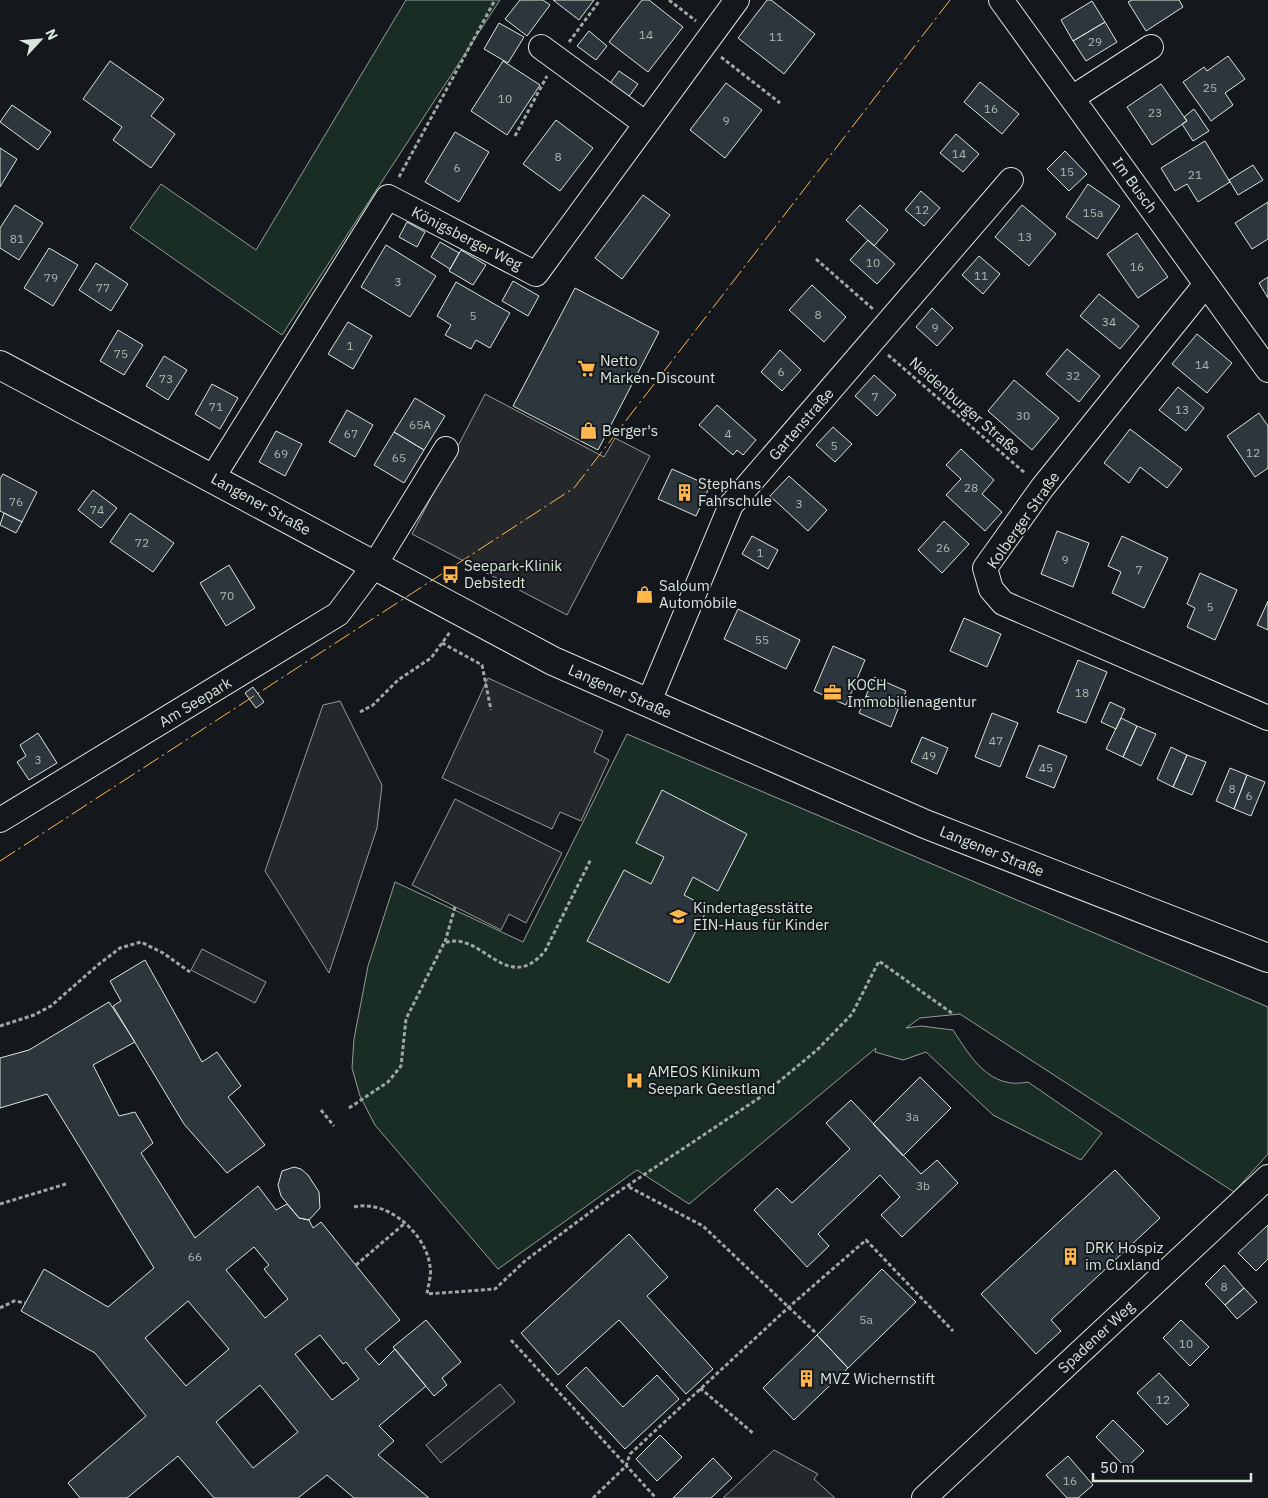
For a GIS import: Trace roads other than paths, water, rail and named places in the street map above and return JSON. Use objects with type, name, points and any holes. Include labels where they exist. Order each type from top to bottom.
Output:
[{"type":"main road","name":"Langener Straße","points":[[0,366],[213,477],[374,566],[553,661],[925,824],[1268,958]]},
{"type":"street","name":"Königsberger Weg","points":[[213,477],[388,197],[536,274],[737,0]]},
{"type":"street","name":"Im Busch","points":[[1002,0],[1268,370]]},
{"type":"street","points":[[1072,98],[1150,47]]},
{"type":"street","points":[[548,53],[646,124]]},
{"type":"street","name":"Gartenstraße","points":[[648,704],[731,505],[1011,180]]},
{"type":"street","name":"Kolberger Straße","points":[[1206,284],[1042,488],[985,568],[991,589],[1003,603],[1268,718]]},
{"type":"street","name":"Am Seepark","points":[[0,820],[338,614],[374,566],[446,449]]},
{"type":"street","name":"Spadener Weg","points":[[924,1498],[1268,1176]]},
{"type":"place","name":"Netto Marken-Discount","points":[[586,369]]},
{"type":"place","name":"Berger's","points":[[588,430]]},
{"type":"place","name":"Stephans Fahrschule","points":[[684,492]]},
{"type":"place","name":"Seepark-Klinik Debstedt","points":[[450,574]]},
{"type":"place","name":"Saloum Automobile","points":[[645,594]]},
{"type":"place","name":"KOCH Immobilienagentur","points":[[833,693]]},
{"type":"place","name":"Kindertagesstätte EIN-Haus für Kinder","points":[[679,916]]},
{"type":"place","name":"AMEOS Klinikum Seepark Geestland","points":[[634,1080]]},
{"type":"place","name":"DRK Hospiz im Cuxland","points":[[1071,1256]]},
{"type":"place","name":"MVZ Wichernstift","points":[[806,1378]]}]
